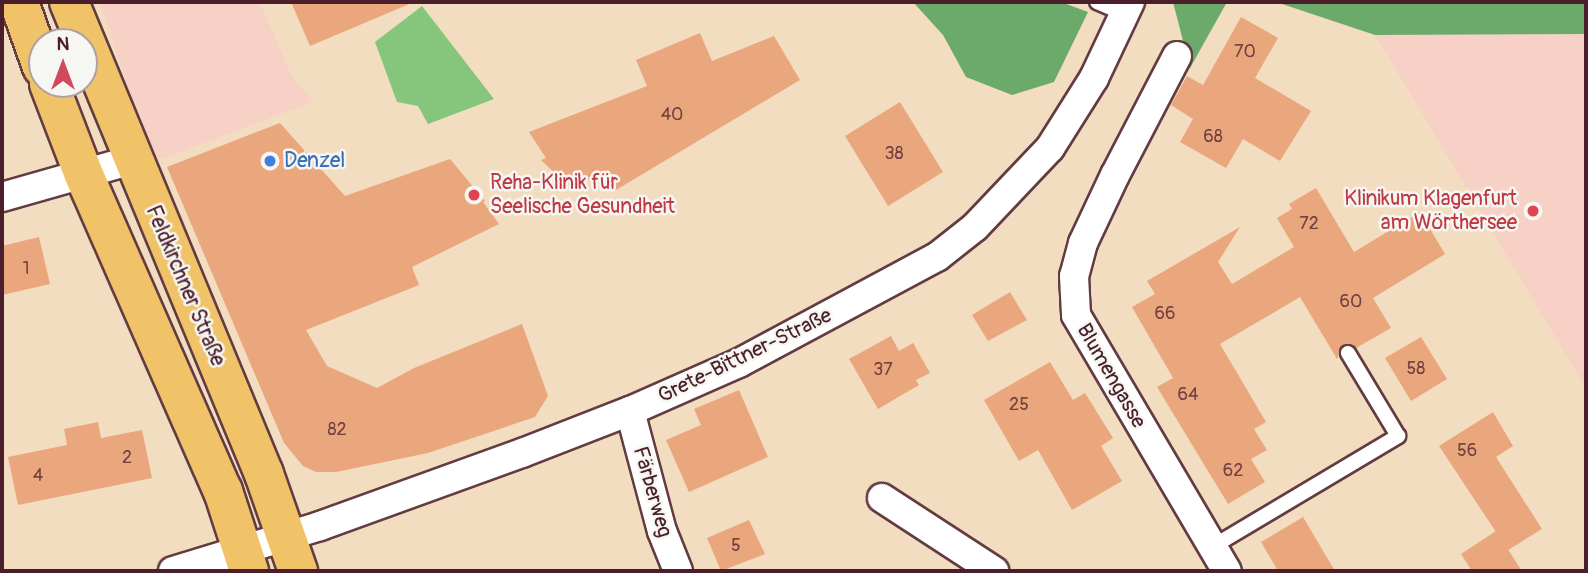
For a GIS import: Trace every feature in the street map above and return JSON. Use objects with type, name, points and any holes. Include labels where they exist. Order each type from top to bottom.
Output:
[{"type":"main road","points":[[19,2],[28,28]]},
{"type":"main road","name":"Feldkirchner Straße","points":[[69,2],[132,160],[264,474],[298,571]]},
{"type":"main road","points":[[54,98],[84,175],[223,492],[246,560]]},
{"type":"street","name":"Grete-Bittner-Straße","points":[[173,571],[246,560],[285,536],[522,453],[630,411],[739,363],[937,257],[975,227],[1050,148],[1094,78],[1127,8]]},
{"type":"street","name":"Blumengasse","points":[[1177,56],[1083,243],[1074,276],[1076,315],[1227,571]]},
{"type":"street","points":[[2,197],[132,160]]},
{"type":"street","name":"Färberweg","points":[[630,411],[662,531],[678,571]]},
{"type":"street","points":[[882,498],[994,571]]},
{"type":"lane","points":[[1097,2],[1127,8]]},
{"type":"lane","points":[[1212,547],[1398,436],[1348,353]]},
{"type":"shaded area","points":[[99,2],[260,2],[291,75],[313,102],[154,162]]},
{"type":"shaded area","name":"Klinikum Klagenfurt am Wörthersee","points":[[1586,34],[1586,388],[1375,35]]},
{"type":"green space","points":[[913,2],[1061,2],[1088,12],[1054,82],[1012,95],[966,77],[943,35]]},
{"type":"green space","points":[[1173,2],[1227,2],[1190,68]]},
{"type":"green space","points":[[1276,2],[1586,2],[1586,34],[1375,35]]},
{"type":"green space","points":[[422,6],[494,99],[428,124],[418,106],[397,102],[375,42]]},
{"type":"building","points":[[291,2],[414,2],[310,46]]},
{"type":"building","points":[[1241,17],[1278,38],[1255,78],[1311,111],[1280,161],[1243,139],[1226,168],[1180,142],[1193,119],[1171,105],[1187,76],[1203,85]]},
{"type":"building","points":[[700,33],[712,61],[774,36],[800,80],[616,190],[599,177],[568,186],[541,160],[546,158],[529,132],[647,86],[636,60]]},
{"type":"building","points":[[900,102],[943,172],[888,206],[845,136]]},
{"type":"building","points":[[280,123],[345,196],[450,159],[485,201],[483,202],[499,224],[412,267],[419,285],[306,330],[327,366],[377,388],[414,368],[522,324],[548,396],[535,417],[428,453],[336,472],[316,472],[303,466],[284,443],[167,167]]},
{"type":"building","points":[[1316,188],[1354,252],[1420,212],[1445,254],[1373,298],[1391,328],[1356,348],[1352,344],[1344,344],[1337,359],[1300,297],[1220,344],[1266,422],[1254,429],[1267,450],[1251,459],[1265,482],[1228,504],[1157,387],[1173,378],[1132,307],[1155,294],[1147,281],[1240,227],[1218,262],[1232,284],[1294,247],[1277,218],[1292,209],[1289,204]]},
{"type":"building","points":[[39,237],[50,284],[2,295],[2,246]]},
{"type":"building","points":[[1010,292],[1027,320],[988,341],[972,315]]},
{"type":"building","points":[[891,336],[899,351],[913,343],[930,373],[916,380],[919,385],[878,409],[849,359]]},
{"type":"building","points":[[1421,337],[1447,379],[1411,401],[1385,358]]},
{"type":"building","points":[[1050,362],[1073,400],[1085,393],[1113,438],[1101,446],[1122,481],[1072,510],[1038,450],[1019,461],[984,400]]},
{"type":"building","points":[[739,390],[768,457],[689,492],[666,440],[701,425],[694,409]]},
{"type":"building","points":[[1493,412],[1513,446],[1496,457],[1542,529],[1508,550],[1439,446]]},
{"type":"building","points":[[98,422],[101,438],[142,430],[152,478],[18,505],[8,457],[67,445],[64,429]]},
{"type":"building","points":[[1303,517],[1335,571],[1278,571],[1261,542]]},
{"type":"building","points":[[749,520],[765,554],[721,571],[707,538]]},
{"type":"building","points":[[1496,531],[1522,571],[1472,571],[1461,554]]},
{"type":"place","name":"Denzel","points":[[270,161]]},
{"type":"place","name":"Reha-Klinik für Seelische Gesundheit","points":[[474,195]]},
{"type":"place","name":"Klinikum Klagenfurt am Wörthersee","points":[[1533,211]]}]
